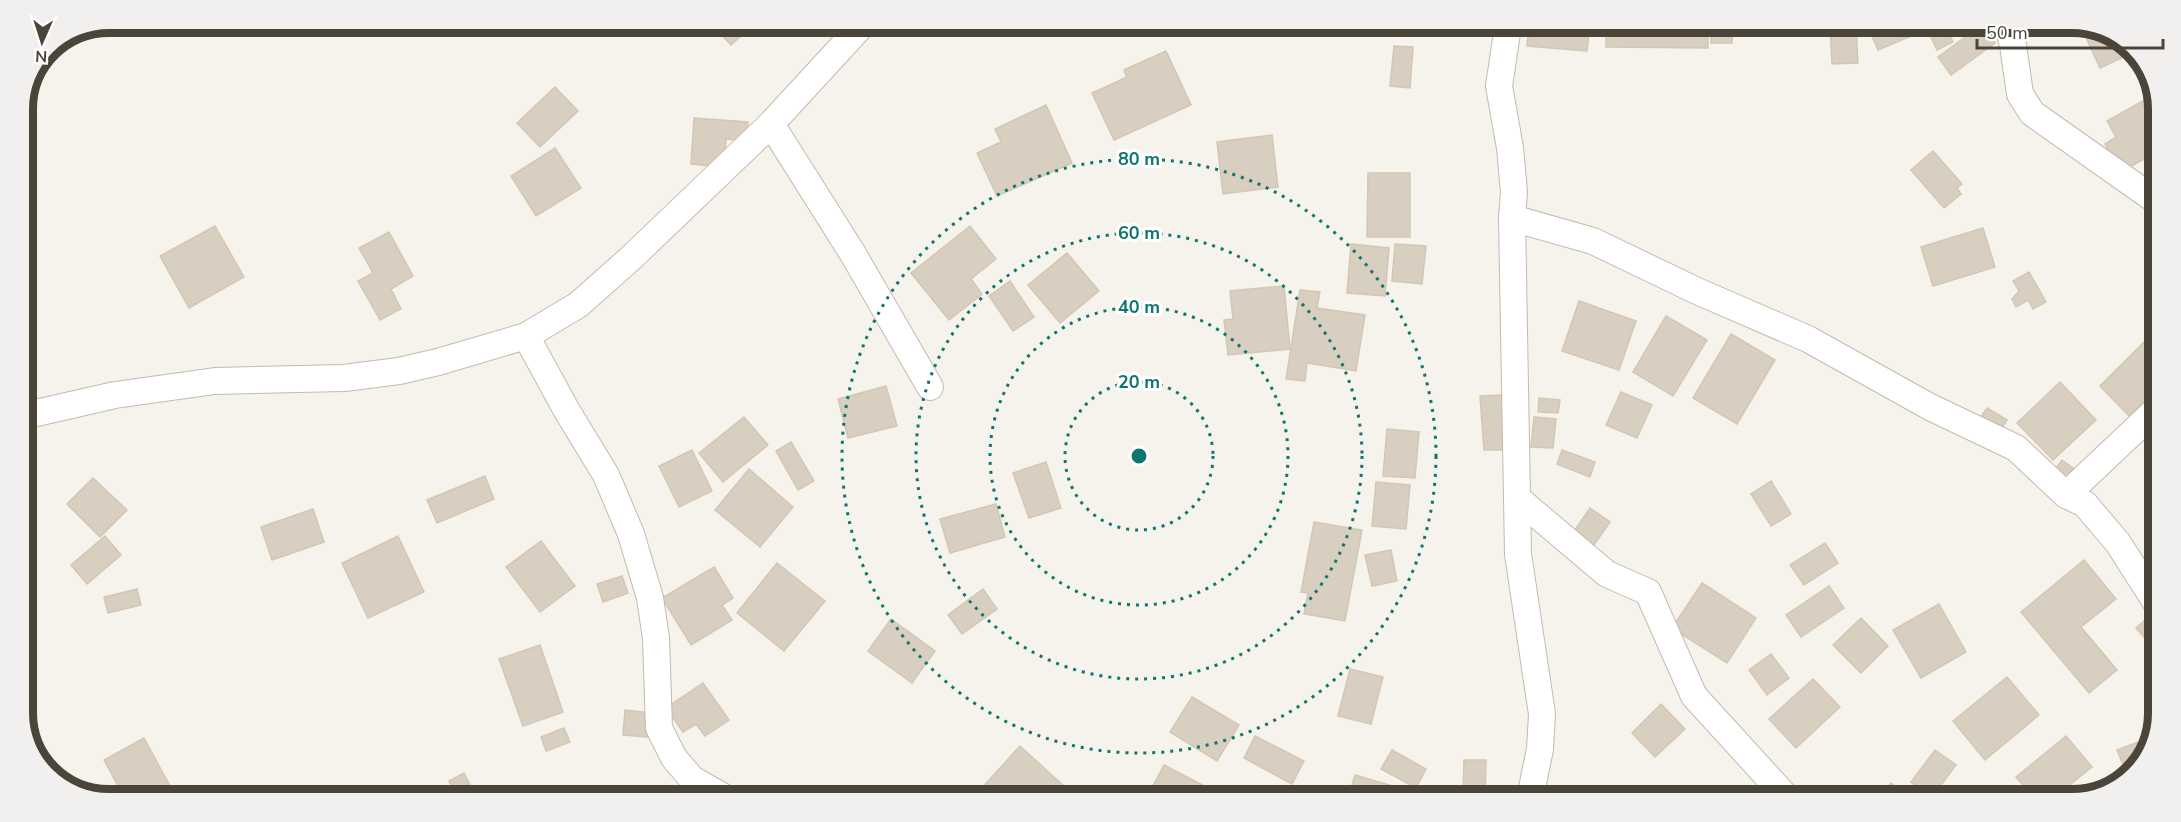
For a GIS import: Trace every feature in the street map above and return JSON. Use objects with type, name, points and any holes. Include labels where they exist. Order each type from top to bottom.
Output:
[{"type":"street","points":[[33,414],[115,394],[215,381],[344,378],[399,371],[526,336],[578,305],[709,185],[771,124],[855,33]]},
{"type":"street","points":[[1507,33],[1499,86],[1510,148],[1514,192],[1512,218],[1518,555],[1542,714],[1540,749],[1532,789]]},
{"type":"street","points":[[2010,33],[2019,94],[2032,113],[2148,195]]},
{"type":"street","points":[[771,124],[853,254],[930,387]]},
{"type":"street","points":[[1512,218],[1593,241],[1697,291],[1808,339],[1930,407],[2016,448],[2066,495],[2085,504],[2111,535],[2148,590]]},
{"type":"street","points":[[526,336],[567,411],[606,475],[631,534],[650,598],[656,638],[659,728],[674,758],[692,778],[710,789]]},
{"type":"street","points":[[2066,495],[2148,418]]},
{"type":"street","points":[[1517,498],[1607,574],[1648,592],[1694,696],[1779,789]]},
{"type":"building","points":[[720,33],[744,33],[731,45]]},
{"type":"building","points":[[1528,33],[1589,33],[1587,51],[1527,46]]},
{"type":"building","points":[[1606,33],[1708,33],[1708,48],[1606,47]]},
{"type":"building","points":[[1712,33],[1733,33],[1732,43],[1711,43]]},
{"type":"building","points":[[1830,33],[1856,33],[1858,63],[1832,64]]},
{"type":"building","points":[[1871,33],[1918,33],[1878,50]]},
{"type":"building","points":[[1929,33],[1949,33],[1953,42],[1937,50]]},
{"type":"building","points":[[1971,33],[1988,33],[1995,43],[1951,75],[1938,57]]},
{"type":"building","points":[[2084,34],[2106,41],[2126,56],[2100,68]]},
{"type":"building","points":[[1394,46],[1413,47],[1410,88],[1390,86]]},
{"type":"building","points":[[1166,51],[1191,105],[1114,140],[1092,93],[1127,77],[1124,70]]},
{"type":"building","points":[[555,87],[578,111],[540,147],[517,123]]},
{"type":"building","points":[[2147,98],[2148,157],[2121,172],[2105,144],[2116,137],[2107,121]]},
{"type":"building","points":[[1046,105],[1072,163],[997,196],[977,153],[1001,142],[995,129]]},
{"type":"building","points":[[694,118],[748,122],[746,141],[726,139],[724,167],[691,164]]},
{"type":"building","points":[[1272,135],[1278,187],[1223,194],[1217,142]]},
{"type":"building","points":[[555,148],[581,188],[536,216],[511,176]]},
{"type":"building","points":[[1933,151],[1962,184],[1957,188],[1961,194],[1944,208],[1911,170]]},
{"type":"building","points":[[1368,173],[1410,173],[1410,237],[1367,237]]},
{"type":"building","points":[[215,226],[244,277],[189,308],[160,256]]},
{"type":"building","points":[[970,226],[996,259],[971,279],[982,294],[949,320],[911,273]]},
{"type":"building","points":[[1983,228],[1995,267],[1933,286],[1921,247]]},
{"type":"building","points":[[389,232],[413,276],[391,289],[401,309],[380,320],[358,281],[373,273],[359,248]]},
{"type":"building","points":[[1351,244],[1389,248],[1385,296],[1347,293]]},
{"type":"building","points":[[1395,244],[1426,246],[1422,284],[1392,281]]},
{"type":"building","points":[[1067,253],[1099,291],[1060,323],[1028,285]]},
{"type":"building","points":[[2029,272],[2046,302],[2033,309],[2028,300],[2016,307],[2012,299],[2019,291],[2013,281]]},
{"type":"building","points":[[1010,281],[1034,317],[1013,331],[989,296]]},
{"type":"building","points":[[1284,286],[1290,349],[1228,355],[1224,320],[1233,319],[1230,291]]},
{"type":"building","points":[[1300,290],[1320,292],[1317,308],[1365,315],[1356,371],[1307,363],[1305,381],[1286,379]]},
{"type":"building","points":[[1579,301],[1636,321],[1619,370],[1562,351]]},
{"type":"building","points":[[1666,316],[1707,340],[1673,396],[1633,372]]},
{"type":"building","points":[[1731,334],[1775,360],[1737,424],[1693,398]]},
{"type":"building","points":[[2145,341],[2148,344],[2148,398],[2129,416],[2100,386]]},
{"type":"building","points":[[2060,382],[2096,420],[2053,460],[2017,423]]},
{"type":"building","points":[[886,386],[897,426],[848,438],[838,399]]},
{"type":"building","points":[[1621,392],[1652,405],[1637,438],[1606,425]]},
{"type":"building","points":[[1503,395],[1508,450],[1484,450],[1480,396]]},
{"type":"building","points":[[1539,398],[1560,400],[1558,413],[1538,412]]},
{"type":"building","points":[[1987,408],[2007,420],[1997,436],[1976,424]]},
{"type":"building","points":[[744,417],[768,445],[723,482],[699,453]]},
{"type":"building","points":[[1534,417],[1556,419],[1553,448],[1531,447]]},
{"type":"building","points":[[1387,429],[1419,432],[1415,478],[1383,476]]},
{"type":"building","points":[[791,442],[814,481],[798,490],[776,451]]},
{"type":"building","points":[[692,450],[712,491],[679,507],[659,466]]},
{"type":"building","points":[[1562,450],[1595,462],[1590,477],[1557,464]]},
{"type":"building","points":[[2062,460],[2078,472],[2067,487],[2051,475]]},
{"type":"building","points":[[1046,462],[1061,508],[1029,518],[1013,473]]},
{"type":"building","points":[[749,469],[793,507],[760,547],[715,510]]},
{"type":"building","points":[[485,476],[494,499],[437,523],[427,500]]},
{"type":"building","points":[[93,478],[127,510],[100,537],[67,504]]},
{"type":"building","points":[[1771,481],[1791,514],[1771,526],[1751,494]]},
{"type":"building","points":[[1376,482],[1410,485],[1406,529],[1372,526]]},
{"type":"building","points":[[996,504],[1005,537],[950,553],[940,519]]},
{"type":"building","points":[[1590,508],[1610,522],[1592,548],[1572,534]]},
{"type":"building","points":[[313,509],[324,542],[272,560],[261,527]]},
{"type":"building","points":[[1314,522],[1362,530],[1345,621],[1304,614],[1308,593],[1301,592]]},
{"type":"building","points":[[105,536],[121,555],[87,584],[71,565]]},
{"type":"building","points":[[398,536],[424,592],[368,618],[342,563]]},
{"type":"building","points":[[541,541],[575,586],[540,612],[506,567]]},
{"type":"building","points":[[1825,543],[1838,563],[1804,585],[1790,565]]},
{"type":"building","points":[[1391,550],[1397,581],[1372,586],[1365,555]]},
{"type":"building","points":[[2084,560],[2116,599],[2081,627],[2117,670],[2089,693],[2021,612]]},
{"type":"building","points":[[777,563],[825,601],[784,651],[737,613]]},
{"type":"building","points":[[714,567],[733,598],[722,605],[732,620],[691,645],[662,598]]},
{"type":"building","points":[[622,576],[628,593],[603,602],[597,584]]},
{"type":"building","points":[[1702,583],[1756,618],[1727,663],[1672,628]]},
{"type":"building","points":[[1829,586],[1844,608],[1801,637],[1786,615]]},
{"type":"building","points":[[137,589],[141,605],[108,613],[104,597]]},
{"type":"building","points":[[983,589],[997,609],[962,634],[948,615]]},
{"type":"building","points":[[1939,604],[1966,652],[1921,678],[1893,630]]},
{"type":"building","points":[[1861,618],[1888,646],[1861,673],[1833,645]]},
{"type":"building","points":[[891,619],[935,651],[912,683],[868,651]]},
{"type":"building","points":[[2145,620],[2148,623],[2148,642],[2136,628]]},
{"type":"building","points":[[540,645],[563,712],[523,726],[499,659]]},
{"type":"building","points":[[1771,654],[1789,678],[1767,695],[1749,670]]},
{"type":"building","points":[[1350,669],[1383,677],[1371,724],[1338,716]]},
{"type":"building","points":[[2007,677],[2039,715],[1985,760],[1953,721]]},
{"type":"building","points":[[1813,679],[1840,707],[1796,748],[1769,719]]},
{"type":"building","points":[[703,683],[729,720],[705,736],[696,724],[683,732],[666,708]]},
{"type":"building","points":[[1192,697],[1239,725],[1217,761],[1170,732]]},
{"type":"building","points":[[1661,704],[1685,729],[1655,757],[1632,733]]},
{"type":"building","points":[[625,710],[650,713],[648,737],[623,735]]},
{"type":"building","points":[[564,728],[570,742],[546,751],[541,737]]},
{"type":"building","points":[[1255,736],[1304,761],[1292,784],[1244,758]]},
{"type":"building","points":[[2066,736],[2092,767],[2064,789],[2026,789],[2016,777]]},
{"type":"building","points":[[144,738],[171,788],[120,789],[104,760]]},
{"type":"building","points":[[2143,740],[2124,768],[2117,750]]},
{"type":"building","points":[[1020,746],[1066,788],[1065,789],[981,789]]},
{"type":"building","points":[[1392,750],[1426,769],[1416,788],[1381,769]]},
{"type":"building","points":[[1935,750],[1956,765],[1938,789],[1921,789],[1911,782]]},
{"type":"building","points":[[1464,760],[1486,760],[1485,789],[1463,789]]},
{"type":"building","points":[[1164,765],[1210,789],[1151,789]]},
{"type":"building","points":[[464,773],[472,789],[453,789],[449,781]]},
{"type":"building","points":[[1355,775],[1403,789],[1351,789]]},
{"type":"building","points":[[1891,783],[1898,789],[1886,789]]}]
